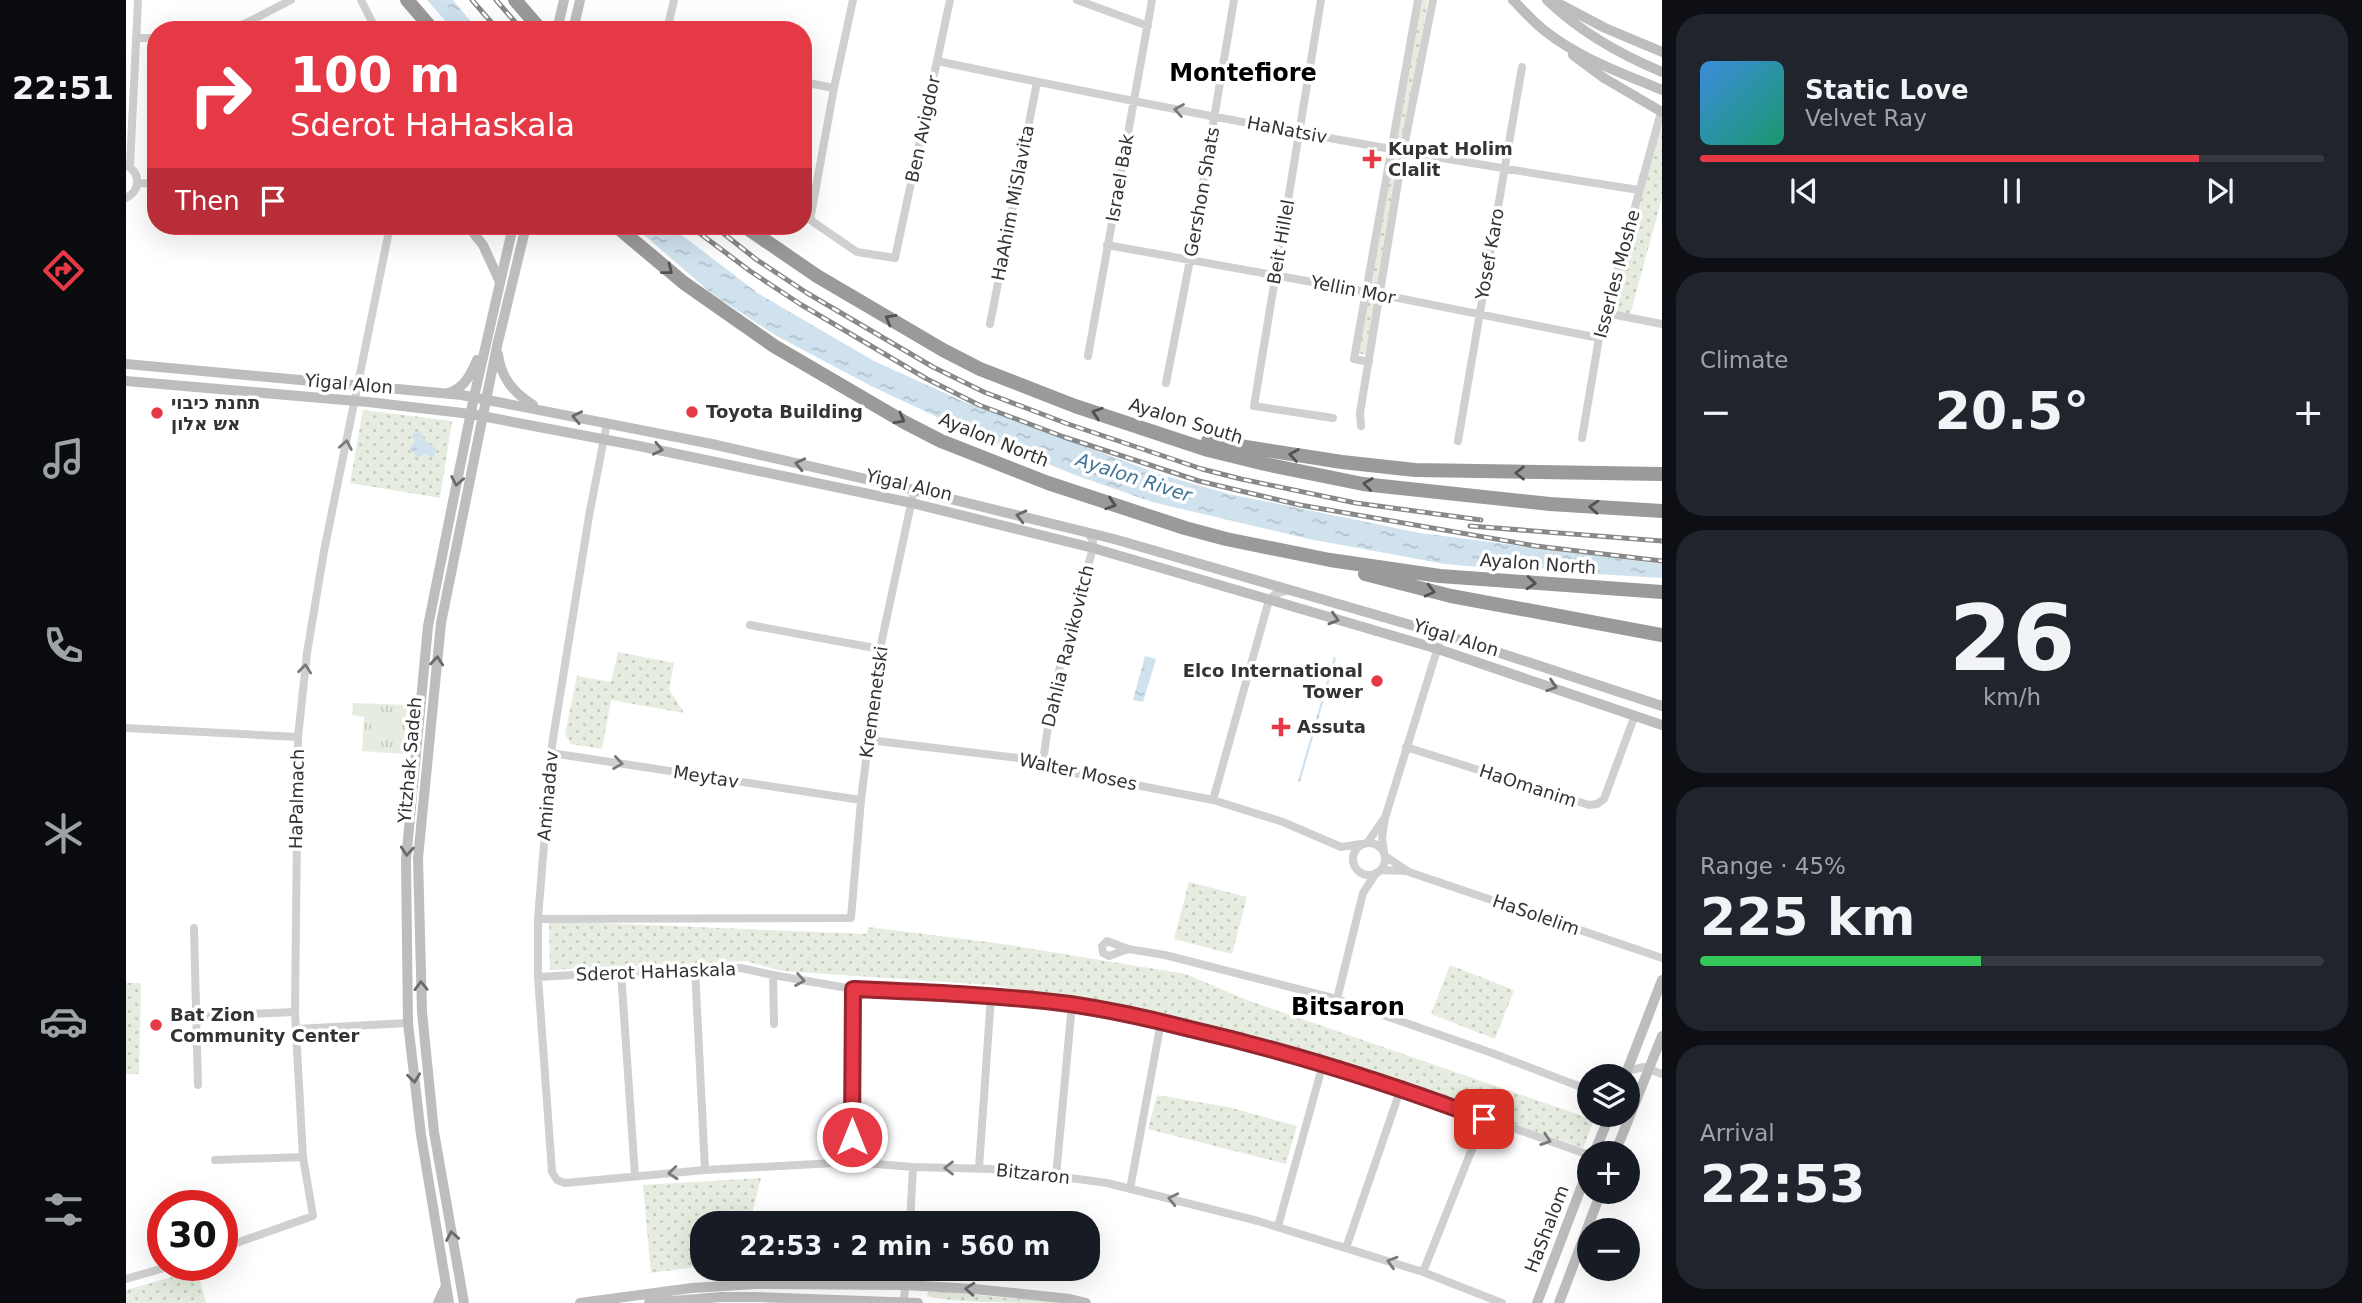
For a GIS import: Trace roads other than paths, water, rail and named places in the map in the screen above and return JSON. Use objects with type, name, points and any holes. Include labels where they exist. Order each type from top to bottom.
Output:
[{"type":"highway","points":[[407,0],[425,21]]},
{"type":"highway","points":[[515,0],[533,21]]},
{"type":"highway","name":"Ayalon North","points":[[626,235],[735,320],[786,353],[941,441],[1048,483],[1185,528],[1293,553],[1380,569],[1662,592]]},
{"type":"highway","name":"Ayalon South","points":[[757,235],[817,276],[992,374],[1056,399],[1245,460],[1363,484],[1549,504],[1662,511]]},
{"type":"highway","points":[[1162,434],[1342,462],[1415,470],[1662,474]]},
{"type":"highway","points":[[1293,553],[1451,596],[1662,635]]},
{"type":"street","points":[[126,198],[134,192],[138,183],[135,171],[128,166],[138,0]]},
{"type":"street","points":[[250,21],[291,0]]},
{"type":"street","points":[[360,0],[371,21]]},
{"type":"street","points":[[560,21],[564,0]]},
{"type":"street","points":[[575,21],[580,0]]},
{"type":"street","points":[[669,21],[674,0]]},
{"type":"street","points":[[812,194],[853,0]]},
{"type":"street","name":"Ben Avigdor","points":[[812,221],[857,252],[895,257],[950,0]]},
{"type":"street","points":[[1077,0],[1148,26]]},
{"type":"street","name":"Israel Bak","points":[[1088,356],[1152,0]]},
{"type":"street","name":"Gershon Shats","points":[[1166,383],[1190,260],[1234,0]]},
{"type":"street","name":"Beit Hillel","points":[[1321,0],[1254,406],[1333,418]]},
{"type":"street","points":[[1369,362],[1354,359],[1418,0]]},
{"type":"street","points":[[1361,426],[1359,418],[1403,152],[1433,0]]},
{"type":"street","points":[[1513,0],[1541,28],[1559,41],[1585,56],[1662,90]]},
{"type":"street","points":[[1549,0],[1662,52]]},
{"type":"street","points":[[1549,0],[1574,25],[1662,72]]},
{"type":"street","points":[[136,38],[147,38]]},
{"type":"street","points":[[1559,41],[1587,67],[1661,112]]},
{"type":"street","name":"HaNatsiv","points":[[937,61],[1134,102],[1403,152],[1639,190]]},
{"type":"street","name":"Yosef Karo","points":[[1458,441],[1522,67]]},
{"type":"street","name":"HaAhim MiSlavita","points":[[990,324],[1037,82]]},
{"type":"street","points":[[812,84],[834,88]]},
{"type":"street","name":"Isserles Moshe","points":[[1582,438],[1599,338],[1661,112]]},
{"type":"street","points":[[138,183],[147,184]]},
{"type":"street","name":"HaPalmach","points":[[238,1242],[313,1216],[303,1157],[295,1012],[298,737],[309,640],[388,235]]},
{"type":"street","points":[[475,235],[483,245],[500,282]]},
{"type":"street","name":"Yitzhak Sadeh","points":[[464,1303],[433,1132],[422,1012],[418,858],[440,623],[477,415],[474,397],[511,235]]},
{"type":"street","name":"Yitzhak Sadeh","points":[[449,1303],[421,1135],[408,1023],[406,860],[428,626],[477,415],[486,399],[524,235]]},
{"type":"street","name":"Yellin Mor","points":[[1107,245],[1599,338]]},
{"type":"street","points":[[1606,313],[1662,324]]},
{"type":"street","points":[[447,393],[458,389],[466,381],[490,324]]},
{"type":"street","points":[[497,346],[499,365],[505,380],[517,394],[538,409]]},
{"type":"street","name":"Yigal Alon","points":[[126,364],[447,393],[712,444],[1087,533],[1443,634],[1662,706]]},
{"type":"street","name":"Yigal Alon","points":[[126,381],[477,415],[912,503],[1093,548],[1438,649],[1662,725]]},
{"type":"street","name":"Aminadav","points":[[552,1172],[538,977],[538,919],[551,753],[574,603],[607,423]]},
{"type":"street","name":"Kremenetski","points":[[538,919],[851,918],[861,800],[880,649],[914,490]]},
{"type":"street","name":"Dahlia Ravikovitch","points":[[1043,761],[1053,692],[1093,548],[1093,541],[1087,533]]},
{"type":"street","points":[[1213,800],[1269,600],[1278,592],[1291,590]]},
{"type":"street","points":[[750,625],[880,649]]},
{"type":"street","points":[[1363,893],[1379,872],[1385,853],[1382,838],[1385,818],[1443,634]]},
{"type":"street","name":"HaOmanim","points":[[1406,747],[1589,805],[1597,804],[1604,799],[1635,715]]},
{"type":"street","points":[[126,728],[298,737]]},
{"type":"street","name":"Walter Moses","points":[[869,740],[1043,761],[1069,772],[1213,800],[1283,822],[1341,847]]},
{"type":"street","name":"Meytav","points":[[551,753],[861,800]]},
{"type":"street","points":[[1379,872],[1364,874],[1355,866],[1353,853],[1385,818]]},
{"type":"street","points":[[1338,999],[1363,893],[1361,878],[1341,847],[1377,844],[1385,853]]},
{"type":"street","name":"HaSolelim","points":[[1385,853],[1409,872]]},
{"type":"street","name":"HaSolelim","points":[[1379,872],[1409,872],[1662,958]]},
{"type":"street","points":[[194,928],[198,1085]]},
{"type":"street","points":[[1128,949],[1165,955],[1338,999],[1577,1085]]},
{"type":"street","points":[[695,968],[705,1170]]},
{"type":"street","name":"Sderot HaHaskala","points":[[538,977],[741,968],[853,989],[992,996],[1072,1004],[1244,1042],[1323,1065],[1401,1088],[1577,1152]]},
{"type":"street","points":[[621,972],[635,1176]]},
{"type":"street","points":[[773,975],[774,1024]]},
{"type":"street","points":[[1630,1064],[1662,979]]},
{"type":"street","points":[[852,1162],[853,989]]},
{"type":"street","points":[[979,1168],[992,996]]},
{"type":"street","points":[[1056,1176],[1072,1004]]},
{"type":"street","points":[[197,1016],[295,1012]]},
{"type":"street","points":[[1130,1189],[1160,1022]]},
{"type":"street","points":[[296,1029],[408,1023]]},
{"type":"street","points":[[1620,1141],[1662,1036]]},
{"type":"street","points":[[1278,1226],[1323,1065]]},
{"type":"street","points":[[1640,1067],[1662,1074]]},
{"type":"street","points":[[1346,1248],[1401,1088]]},
{"type":"street","points":[[1423,1272],[1484,1119]]},
{"type":"street","points":[[215,1160],[303,1157]]},
{"type":"street","name":"Bitzaron","points":[[552,1172],[557,1180],[565,1182],[705,1170],[852,1162],[979,1168],[1107,1183],[1278,1226],[1423,1272],[1502,1303]]},
{"type":"street","points":[[911,1211],[914,1167]]},
{"type":"street","name":"HaShalom","points":[[1537,1303],[1577,1198]]},
{"type":"street","points":[[1559,1303],[1596,1204]]},
{"type":"street","points":[[126,1279],[147,1273]]},
{"type":"street","points":[[904,1302],[905,1281]]},
{"type":"street","points":[[438,1303],[447,1283]]},
{"type":"street","points":[[580,1303],[692,1288],[756,1284],[905,1286],[1070,1299],[1086,1303]]},
{"type":"street","points":[[649,1303],[721,1297],[918,1303]]},
{"type":"water","points":[[427,0],[453,0],[470,21],[445,21]]},
{"type":"water","name":"Ayalon River","points":[[644,235],[682,235],[759,294],[874,361],[962,401],[1159,474],[1229,494],[1420,533],[1662,564],[1662,578],[1580,573],[1492,561],[1491,568],[1445,564],[1309,539],[1152,502],[1075,475],[965,430],[869,385],[775,335],[711,293]]},
{"type":"water","points":[[420,431],[424,439],[436,449],[433,458],[426,454],[418,457],[410,448],[415,441],[411,435]]},
{"type":"water","points":[[1145,656],[1156,659],[1143,702],[1133,700]]},
{"type":"water","points":[[1334,657],[1336,658],[1300,782],[1298,781]]},
{"type":"railway","points":[[472,0],[490,21]]},
{"type":"railway","points":[[496,0],[514,21]]},
{"type":"railway","points":[[702,235],[800,304],[927,379],[979,405],[1064,437],[1199,481],[1300,505],[1536,546],[1662,561]]},
{"type":"railway","points":[[725,235],[807,293],[933,367],[984,392],[1068,424],[1202,469],[1241,479],[1356,503],[1481,520]]},
{"type":"railway","points":[[1470,526],[1662,541]]},
{"type":"place","name":"Kupat Holim Clalit","points":[[1372,159]]},
{"type":"place","name":"Toyota Building","points":[[692,412]]},
{"type":"place","name":"תחנת כיבוי אש אלון","points":[[157,413]]},
{"type":"place","name":"Elco International Tower","points":[[1377,681]]},
{"type":"place","name":"Assuta","points":[[1281,727]]},
{"type":"place","name":"Bat Zion Community Center","points":[[156,1025]]},
{"type":"district","name":"Montefiore","points":[[1243,73]]},
{"type":"district","name":"Bitsaron","points":[[1348,1007]]}]
